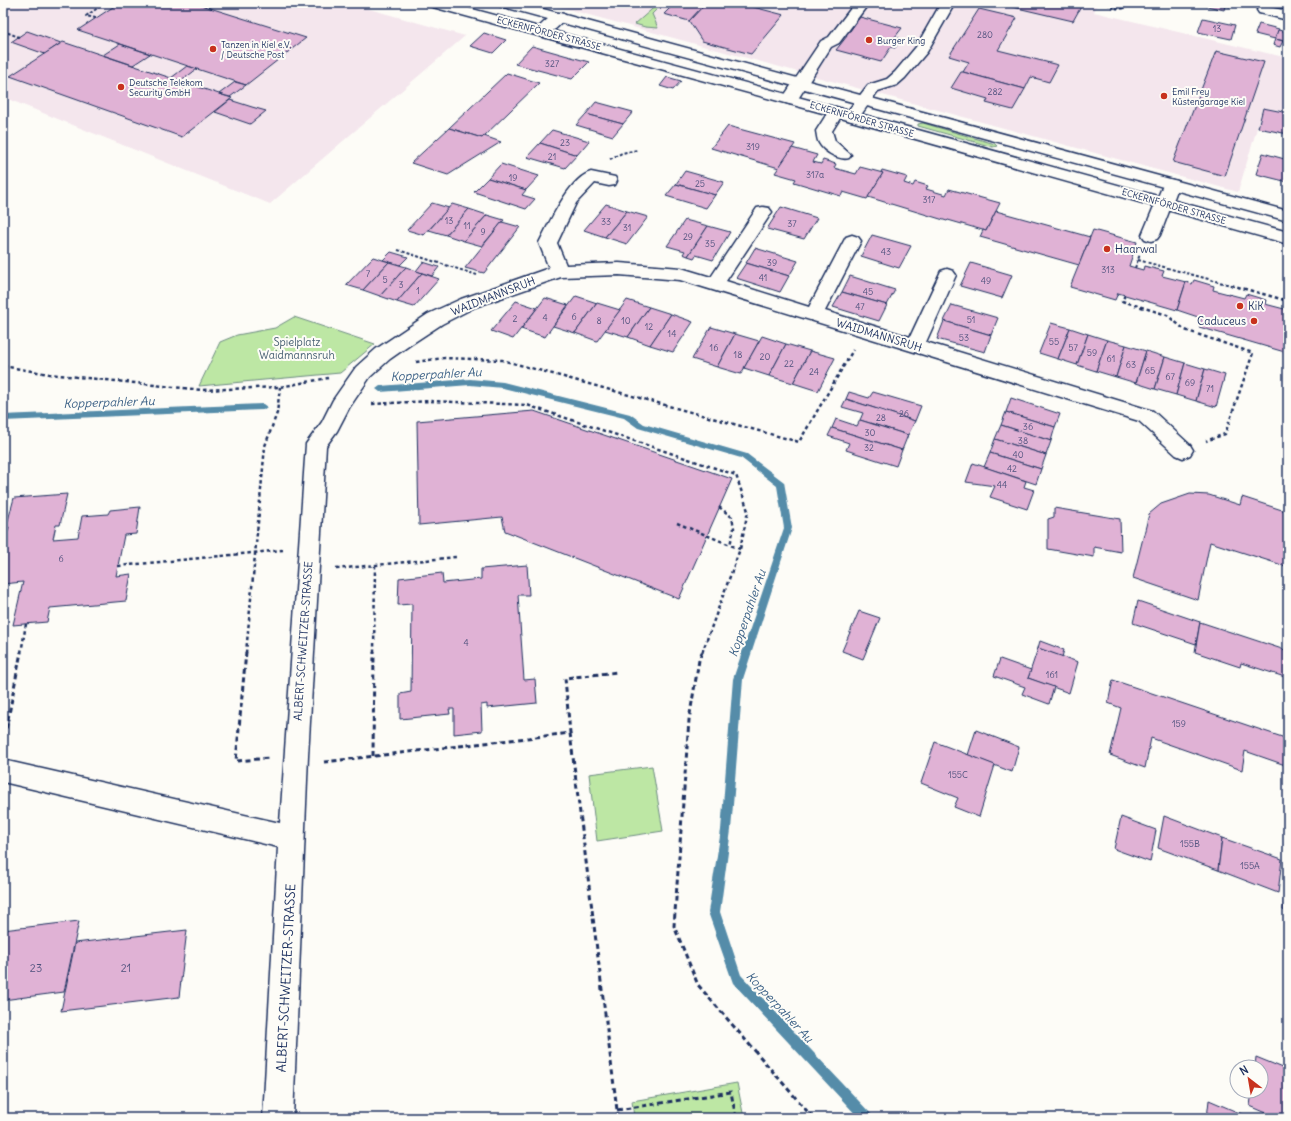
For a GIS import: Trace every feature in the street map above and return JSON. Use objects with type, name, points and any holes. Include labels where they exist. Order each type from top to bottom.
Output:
[{"type":"main road","name":"ECKERNFÖRDER STRASSE","points":[[434,3],[618,51],[1288,238]]},
{"type":"main road","name":"ECKERNFÖRDER STRASSE","points":[[505,3],[1288,216]]},
{"type":"main road","points":[[790,99],[826,44],[834,40],[862,3]]},
{"type":"main road","points":[[852,116],[873,88],[892,82],[900,75],[922,49],[948,3]]},
{"type":"main road","points":[[1264,10],[1288,15]]},
{"type":"main road","points":[[542,31],[559,17]]},
{"type":"main road","points":[[836,112],[824,131],[827,143],[843,155]]},
{"type":"main road","points":[[558,271],[548,243],[569,201],[591,177],[609,181]]},
{"type":"main road","points":[[1151,236],[1171,184]]},
{"type":"main road","points":[[715,284],[763,212]]},
{"type":"main road","points":[[814,315],[852,241]]},
{"type":"main road","name":"WAIDMANNSRUH","points":[[316,444],[330,426],[340,405],[363,372],[383,354],[435,319],[468,303],[558,271],[619,269],[681,274],[1146,416],[1183,450]]},
{"type":"main road","points":[[915,346],[947,275]]},
{"type":"main road","name":"ALBERT-SCHWEITZER-STRASSE","points":[[278,1118],[296,761],[316,444]]},
{"type":"main road","points":[[3,771],[293,838]]},
{"type":"path","points":[[96,18],[86,16],[105,3]]},
{"type":"path","points":[[1108,3],[1111,7],[1123,9],[1129,7],[1133,3]]},
{"type":"path","points":[[3,31],[19,37]]},
{"type":"path","points":[[398,250],[492,280],[500,292]]},
{"type":"path","points":[[1138,260],[1288,301]]},
{"type":"path","points":[[1125,295],[1122,301],[1167,315],[1185,330],[1253,353],[1225,434],[1183,450]]},
{"type":"path","points":[[414,363],[444,358],[502,360],[799,442],[865,331]]},
{"type":"path","points":[[3,366],[49,374],[202,390],[280,387],[363,372]]},
{"type":"path","points":[[280,387],[277,413],[265,446],[236,761],[296,761],[373,756],[570,733]]},
{"type":"path","points":[[340,405],[430,401],[527,405],[736,475],[748,511],[740,549],[699,660],[689,720],[674,926],[698,985],[813,1118]]},
{"type":"path","points":[[719,507],[732,517],[734,528],[730,545]]},
{"type":"path","points":[[677,523],[740,549]]},
{"type":"path","points":[[118,566],[309,547]]},
{"type":"path","points":[[308,571],[456,558]]},
{"type":"path","points":[[373,756],[375,566]]},
{"type":"path","points":[[3,747],[26,624]]},
{"type":"path","points":[[618,672],[565,678],[570,733],[618,1118]]},
{"type":"path","points":[[617,1110],[731,1092],[736,1118]]},
{"type":"shaded area","points":[[3,3],[348,3],[465,36],[270,204],[3,97]]},
{"type":"shaded area","points":[[545,3],[1098,3],[1094,12],[1288,58],[1288,113],[1263,108],[1238,192]]},
{"type":"green space","points":[[659,3],[663,3],[652,14],[658,28],[645,27],[635,24]]},
{"type":"green space","points":[[923,123],[995,144],[997,146],[993,147],[918,126],[918,124]]},
{"type":"green space","name":"Spielplatz Waidmannsruh","points":[[294,317],[375,344],[340,373],[199,386],[220,342],[237,335],[275,328]]},
{"type":"green space","points":[[652,766],[663,831],[597,841],[589,774]]},
{"type":"green space","points":[[737,1083],[744,1118],[634,1118],[632,1101]]},
{"type":"building","name":"Tanzen in Kiel e.V. / Deutsche Post","points":[[119,3],[194,3],[306,38],[246,85],[78,30]]},
{"type":"building","points":[[675,3],[706,3],[689,21],[664,14]]},
{"type":"building","points":[[706,3],[738,3],[784,15],[751,54],[702,41],[689,21]]},
{"type":"building","points":[[996,3],[1083,3],[1073,21]]},
{"type":"building","points":[[1195,3],[1231,3],[1230,7],[1225,6],[1224,10]]},
{"type":"building","points":[[979,9],[1017,18],[998,50],[1058,65],[1049,82],[1031,77],[1025,89],[963,72],[969,62],[949,56]]},
{"type":"building","points":[[860,17],[902,28],[895,37],[901,39],[895,48],[891,47],[881,62],[836,50],[847,36],[842,34],[845,29],[850,31]]},
{"type":"building","points":[[1203,18],[1235,25],[1231,39],[1198,32]]},
{"type":"building","points":[[1259,24],[1279,29],[1275,39],[1255,34]]},
{"type":"building","points":[[1278,30],[1288,32],[1285,41],[1275,39]]},
{"type":"building","points":[[27,31],[61,43],[45,54],[11,42]]},
{"type":"building","points":[[484,33],[506,40],[493,53],[470,46]]},
{"type":"building","points":[[1275,39],[1283,41],[1280,47],[1273,45]]},
{"type":"building","name":"Deutsche Telekom Security GmbH","points":[[63,42],[232,98],[182,137],[10,76]]},
{"type":"building","points":[[120,44],[150,54],[133,65],[103,55]]},
{"type":"building","points":[[532,46],[589,62],[572,79],[515,64]]},
{"type":"building","points":[[1216,51],[1264,62],[1225,176],[1173,162]]},
{"type":"building","points":[[187,66],[197,69],[181,81],[171,78]]},
{"type":"building","points":[[961,72],[1025,89],[1013,110],[986,103],[988,99],[951,88]]},
{"type":"building","points":[[507,73],[539,83],[482,138],[449,128]]},
{"type":"building","points":[[667,77],[681,81],[673,90],[660,86]]},
{"type":"building","points":[[235,82],[246,85],[230,97],[219,94]]},
{"type":"building","points":[[230,100],[266,111],[250,124],[215,112]]},
{"type":"building","points":[[596,102],[633,112],[623,124],[586,114]]},
{"type":"building","points":[[1263,108],[1288,113],[1288,134],[1258,128]]},
{"type":"building","points":[[586,114],[623,124],[613,136],[576,125]]},
{"type":"building","points":[[728,126],[795,144],[779,168],[711,148]]},
{"type":"building","points":[[449,128],[482,138],[484,136],[501,142],[448,175],[411,163]]},
{"type":"building","points":[[552,130],[589,141],[577,155],[540,143]]},
{"type":"building","points":[[540,143],[577,155],[565,168],[527,157]]},
{"type":"building","points":[[792,148],[817,155],[813,162],[821,164],[823,160],[836,164],[834,168],[856,174],[860,167],[883,173],[867,199],[843,192],[841,196],[794,182],[796,179],[775,173]]},
{"type":"building","points":[[1263,153],[1288,160],[1288,182],[1256,174]]},
{"type":"building","points":[[501,164],[539,176],[526,190],[488,178]]},
{"type":"building","points":[[882,170],[907,177],[904,183],[913,186],[915,182],[928,186],[926,189],[946,195],[949,189],[1000,203],[986,231],[948,220],[947,221],[868,197],[883,173],[881,172]]},
{"type":"building","points":[[685,171],[724,182],[715,195],[676,184]]},
{"type":"building","points":[[488,178],[526,190],[522,195],[535,199],[526,209],[474,192]]},
{"type":"building","points":[[676,184],[715,195],[706,208],[666,196]]},
{"type":"building","points":[[432,203],[449,208],[424,235],[407,230]]},
{"type":"building","points":[[452,204],[469,209],[446,235],[429,230]]},
{"type":"building","points":[[606,204],[627,211],[605,237],[584,230]]},
{"type":"building","points":[[781,207],[817,218],[804,239],[767,229]]},
{"type":"building","points":[[469,209],[487,215],[464,241],[446,235]]},
{"type":"building","points":[[627,211],[648,217],[627,244],[605,237]]},
{"type":"building","points":[[996,211],[1090,237],[1079,265],[980,237],[983,230],[986,231]]},
{"type":"building","points":[[487,215],[504,220],[482,246],[464,241]]},
{"type":"building","points":[[685,220],[708,226],[688,256],[683,254],[685,251],[667,246]]},
{"type":"building","points":[[502,222],[520,227],[484,273],[465,268]]},
{"type":"building","points":[[708,226],[730,232],[713,260],[696,255],[694,258],[688,256]]},
{"type":"building","points":[[1093,230],[1137,242],[1129,266],[1143,270],[1144,266],[1164,271],[1162,276],[1186,282],[1177,310],[1118,293],[1115,300],[1070,287]]},
{"type":"building","points":[[872,235],[911,246],[899,268],[861,256]]},
{"type":"building","points":[[755,248],[798,261],[789,276],[746,263]]},
{"type":"building","points":[[391,252],[408,257],[400,265],[383,260]]},
{"type":"building","points":[[373,257],[389,262],[363,290],[346,285]]},
{"type":"building","points":[[389,262],[406,267],[380,296],[363,290]]},
{"type":"building","points":[[423,262],[439,267],[432,276],[416,271]]},
{"type":"building","points":[[746,263],[789,276],[780,292],[736,278]]},
{"type":"building","points":[[971,263],[1012,275],[1002,298],[960,286]]},
{"type":"building","points":[[406,267],[422,273],[397,302],[380,296]]},
{"type":"building","points":[[422,273],[439,279],[414,307],[397,302]]},
{"type":"building","points":[[850,276],[895,290],[887,305],[842,292]]},
{"type":"building","points":[[1194,280],[1214,286],[1213,290],[1244,298],[1246,294],[1266,300],[1265,304],[1288,310],[1288,353],[1199,327],[1201,318],[1177,310],[1186,282],[1192,284]]},
{"type":"building","points":[[842,292],[887,305],[879,321],[833,307]]},
{"type":"building","points":[[576,296],[597,303],[575,333],[553,326]]},
{"type":"building","points":[[545,298],[568,305],[545,337],[521,329]]},
{"type":"building","points":[[627,300],[649,307],[628,337],[605,330]]},
{"type":"building","points":[[516,301],[537,308],[513,339],[491,331]]},
{"type":"building","points":[[597,303],[620,310],[597,341],[575,333]]},
{"type":"building","points":[[952,305],[998,318],[991,335],[944,321]]},
{"type":"building","points":[[649,307],[671,314],[650,345],[628,337]]},
{"type":"building","points":[[671,314],[693,322],[673,352],[650,345]]},
{"type":"building","points":[[944,321],[991,335],[985,352],[937,339]]},
{"type":"building","points":[[1051,323],[1070,328],[1058,359],[1039,353]]},
{"type":"building","points":[[711,327],[735,334],[717,367],[692,359]]},
{"type":"building","points":[[1070,328],[1088,334],[1077,365],[1058,359]]},
{"type":"building","points":[[735,334],[759,341],[741,374],[717,367]]},
{"type":"building","points":[[1088,334],[1107,340],[1096,371],[1077,365]]},
{"type":"building","points":[[762,336],[786,344],[769,376],[744,368]]},
{"type":"building","points":[[1107,340],[1126,345],[1116,377],[1096,371]]},
{"type":"building","points":[[786,344],[810,351],[793,383],[769,376]]},
{"type":"building","points":[[1126,345],[1146,351],[1136,383],[1116,377]]},
{"type":"building","points":[[810,351],[835,358],[818,391],[793,383]]},
{"type":"building","points":[[1146,351],[1165,357],[1155,389],[1136,383]]},
{"type":"building","points":[[1165,357],[1185,363],[1176,395],[1155,389]]},
{"type":"building","points":[[1185,363],[1205,369],[1196,401],[1176,395]]},
{"type":"building","points":[[1205,369],[1225,375],[1216,407],[1196,401]]},
{"type":"building","points":[[849,392],[869,398],[873,392],[921,406],[915,421],[846,399]]},
{"type":"building","points":[[1011,398],[1060,414],[1055,427],[1006,412]]},
{"type":"building","points":[[846,399],[915,421],[908,435],[860,420],[863,413],[842,407]]},
{"type":"building","points":[[534,411],[732,479],[679,599],[505,531],[502,517],[419,525],[417,421]]},
{"type":"building","points":[[1006,412],[1055,427],[1051,441],[1001,425]]},
{"type":"building","points":[[836,419],[857,426],[860,420],[908,435],[902,450],[832,428]]},
{"type":"building","points":[[1001,425],[1051,441],[1046,455],[995,439]]},
{"type":"building","points":[[832,428],[902,450],[896,466],[846,450],[849,443],[828,436]]},
{"type":"building","points":[[995,439],[1046,455],[1041,469],[990,453]]},
{"type":"building","points":[[990,453],[1041,469],[1036,484],[984,467]]},
{"type":"building","points":[[973,463],[1026,481],[1024,487],[1034,490],[1027,509],[990,497],[995,486],[966,482]]},
{"type":"building","points":[[67,494],[60,525],[56,525],[53,539],[78,537],[82,516],[108,514],[110,510],[140,507],[136,534],[124,535],[116,576],[131,574],[126,601],[50,608],[47,622],[13,625],[23,582],[3,584],[3,550],[9,527],[6,528],[14,498]]},
{"type":"building","points":[[1190,494],[1209,495],[1240,505],[1242,497],[1288,512],[1288,550],[1285,566],[1210,542],[1198,600],[1133,578],[1149,514],[1161,504]]},
{"type":"building","points":[[1054,508],[1120,519],[1121,552],[1094,547],[1094,557],[1048,549],[1048,519],[1054,517]]},
{"type":"building","points":[[527,565],[529,595],[518,595],[524,680],[535,679],[537,703],[487,708],[487,704],[481,705],[482,731],[454,734],[454,709],[449,709],[450,714],[400,719],[400,694],[411,692],[412,604],[398,605],[399,578],[442,573],[443,583],[481,579],[481,569]]},
{"type":"building","points":[[1138,601],[1200,622],[1196,644],[1133,623]]},
{"type":"building","points":[[859,611],[880,618],[863,659],[842,651]]},
{"type":"building","points":[[1200,622],[1288,651],[1288,678],[1241,663],[1240,667],[1195,652]]},
{"type":"building","points":[[1040,641],[1064,650],[1062,657],[1038,648]]},
{"type":"building","points":[[1038,648],[1078,662],[1069,693],[1028,678]]},
{"type":"building","points":[[1000,659],[1031,670],[1028,678],[1054,687],[1049,704],[1022,694],[1025,687],[994,676]]},
{"type":"building","points":[[1113,680],[1288,739],[1288,766],[1245,751],[1242,770],[1151,738],[1145,768],[1110,755],[1121,708],[1108,703]]},
{"type":"building","points":[[976,730],[1019,747],[1012,772],[968,755]]},
{"type":"building","points":[[935,742],[995,765],[979,817],[954,807],[958,798],[921,783]]},
{"type":"building","points":[[1164,816],[1222,838],[1218,870],[1158,848]]},
{"type":"building","points":[[1121,817],[1156,830],[1150,862],[1114,849]]},
{"type":"building","points":[[1222,838],[1282,859],[1278,893],[1218,870]]},
{"type":"building","points":[[1286,881],[1288,881],[1288,912],[1283,910]]},
{"type":"building","points":[[79,921],[64,992],[3,1000],[3,930]]},
{"type":"building","points":[[187,930],[179,997],[61,1011],[75,943]]},
{"type":"building","points":[[1269,1062],[1288,1070],[1288,1118],[1278,1118],[1250,1106],[1251,1099],[1269,1099]]},
{"type":"building","points":[[1209,1100],[1251,1118],[1207,1118]]},
{"type":"waterway","name":"Kopperpahler Au","points":[[380,389],[470,382],[503,385],[627,416],[641,426],[744,456],[781,484],[788,528],[738,679],[726,830],[714,912],[737,979],[867,1118]]},
{"type":"waterway","name":"Kopperpahler Au","points":[[3,418],[263,407]]},
{"type":"place","name":"Burger King","points":[[869,40]]},
{"type":"place","name":"Tanzen in Kiel e.V. / Deutsche Post","points":[[213,49]]},
{"type":"place","name":"Deutsche Telekom Security GmbH","points":[[121,87]]},
{"type":"place","name":"Emil Frey Küstengarage Kiel","points":[[1164,96]]},
{"type":"place","name":"Haarwal","points":[[1107,249]]},
{"type":"place","name":"KiK","points":[[1240,306]]},
{"type":"place","name":"Caduceus","points":[[1254,321]]}]
